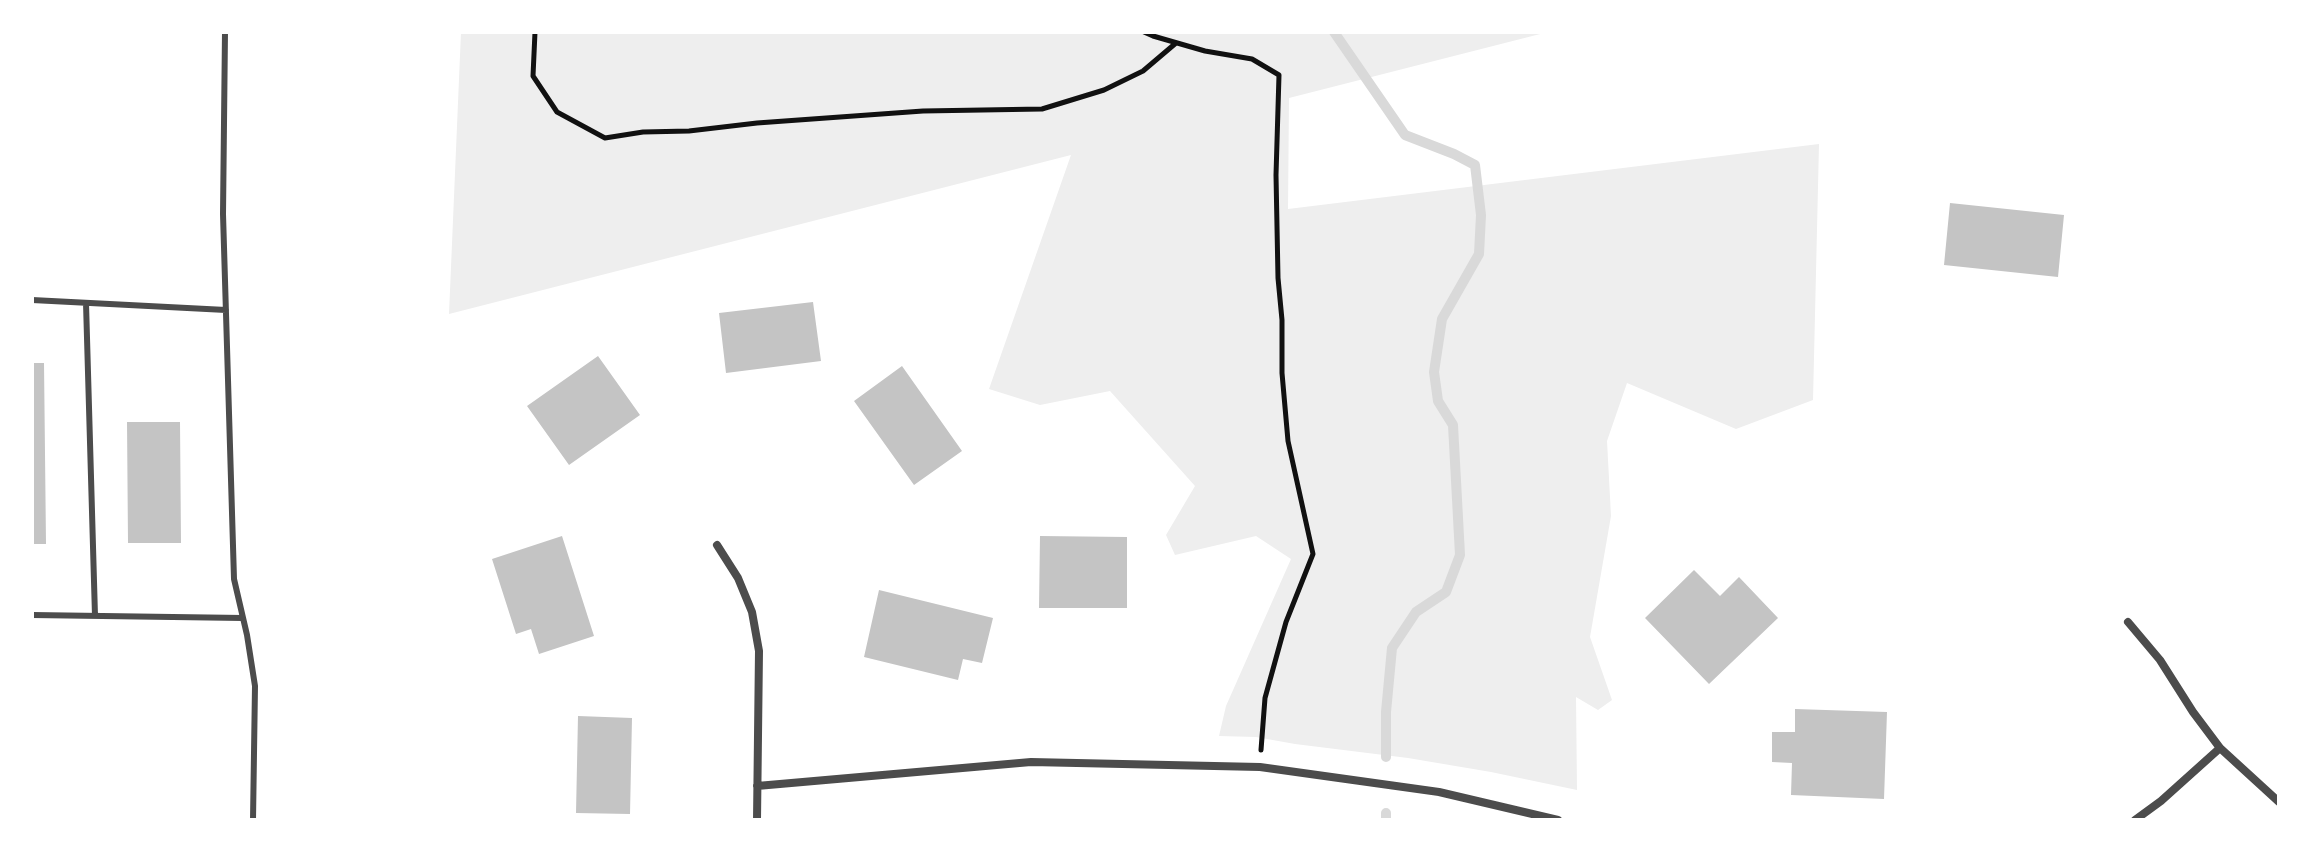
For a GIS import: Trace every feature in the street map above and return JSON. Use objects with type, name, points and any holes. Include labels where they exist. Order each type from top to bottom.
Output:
[{"type":"street","points":[[717,545],[738,578],[752,612],[759,651],[757,820]]},
{"type":"street","points":[[2128,622],[2160,660],[2220,748],[2279,802]]},
{"type":"street","points":[[2135,820],[2220,748]]},
{"type":"street","points":[[757,786],[1031,762],[1260,767],[1439,792],[1558,820]]},
{"type":"lane","points":[[225,32],[223,214],[234,579],[255,686],[253,820]]},
{"type":"lane","points":[[32,300],[226,310]]},
{"type":"lane","points":[[86,303],[95,616]]},
{"type":"lane","points":[[32,615],[243,618]]},
{"type":"path","points":[[535,32],[533,76],[557,112],[605,138],[643,132],[689,131],[923,111],[1042,109],[1104,90],[1143,71],[1176,43]]},
{"type":"path","points":[[1144,32],[1205,51],[1252,59],[1279,75],[1276,175],[1282,373],[1288,441],[1313,554],[1286,622],[1265,698],[1260,767]]},
{"type":"shaded area","points":[[461,32],[1548,32],[1289,98],[1288,209],[1819,144],[1813,400],[1736,429],[1627,383],[1607,441],[1611,516],[1590,637],[1612,700],[1598,710],[1576,697],[1577,790],[1408,758],[1256,737],[1219,736],[1226,706],[1291,559],[1256,536],[1175,555],[1166,535],[1195,486],[1110,391],[1040,405],[989,389],[1071,155],[449,314]]},
{"type":"building","points":[[1950,203],[2064,215],[2058,277],[1944,265]]},
{"type":"building","points":[[813,302],[821,361],[726,373],[719,313]]},
{"type":"building","points":[[598,356],[640,415],[569,465],[527,406]]},
{"type":"building","points":[[32,363],[44,363],[46,544],[32,544]]},
{"type":"building","points":[[902,366],[962,451],[914,485],[854,401]]},
{"type":"building","points":[[127,422],[180,422],[181,543],[128,543]]},
{"type":"building","points":[[562,536],[594,636],[539,654],[531,629],[516,634],[492,559]]},
{"type":"building","points":[[1040,536],[1127,537],[1127,608],[1039,608]]},
{"type":"building","points":[[1694,570],[1720,596],[1739,577],[1778,618],[1709,684],[1645,618]]},
{"type":"building","points":[[879,590],[993,618],[982,663],[963,659],[958,680],[864,657]]},
{"type":"building","points":[[1795,709],[1887,712],[1884,799],[1791,795],[1792,763],[1772,762],[1772,732],[1795,732]]},
{"type":"building","points":[[578,716],[632,718],[630,814],[576,813]]},
{"type":"waterway","points":[[1334,32],[1405,135],[1475,165],[1481,215],[1479,254],[1442,319],[1434,372],[1438,401],[1453,425],[1460,555],[1446,592],[1416,612],[1392,648],[1386,712],[1386,757]]},
{"type":"waterway","points":[[1386,813],[1386,820]]}]
